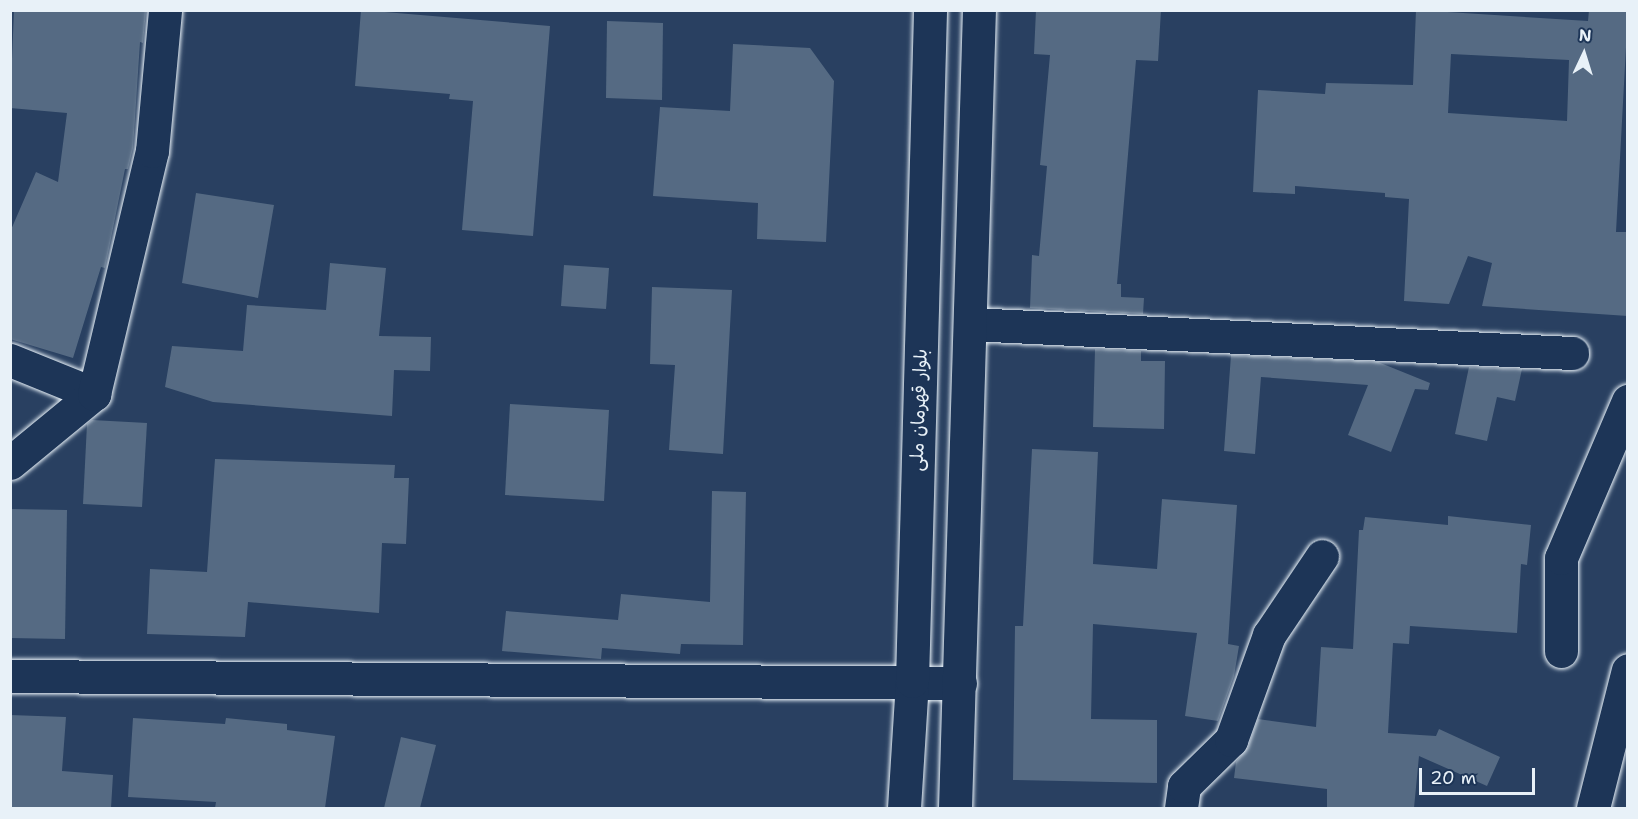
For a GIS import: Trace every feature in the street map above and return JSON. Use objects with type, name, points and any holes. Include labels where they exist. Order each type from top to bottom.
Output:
[{"type":"main road","points":[[10,463],[94,394],[152,151],[165,10]]},
{"type":"main road","name":"بلوار قهرمان ملی","points":[[904,808],[912,681],[930,10]]},
{"type":"main road","points":[[955,808],[979,10]]},
{"type":"main road","points":[[970,324],[1572,353]]},
{"type":"main road","points":[[10,360],[94,394]]},
{"type":"main road","points":[[1561,651],[1561,558],[1624,418]]},
{"type":"main road","points":[[1181,808],[1184,786],[1231,740],[1269,635],[1322,556]]},
{"type":"main road","points":[[1593,808],[1628,670]]},
{"type":"main road","points":[[10,676],[960,683]]},
{"type":"building","points":[[14,10],[146,10],[143,43],[140,42],[133,148],[128,169],[125,169],[105,268],[101,267],[73,358],[10,339],[10,232],[36,172],[58,182],[67,113],[10,108]]},
{"type":"building","points":[[361,10],[550,26],[533,236],[462,230],[473,101],[449,99],[450,94],[355,86]]},
{"type":"building","points":[[1036,10],[1161,10],[1158,61],[1136,60],[1117,284],[1121,284],[1121,297],[1144,298],[1143,314],[1030,308],[1032,255],[1039,256],[1047,166],[1040,165],[1050,55],[1034,54]]},
{"type":"building","points":[[1416,10],[1588,21],[1589,10],[1628,10],[1616,232],[1628,232],[1628,316],[1482,306],[1492,263],[1468,256],[1449,304],[1404,301],[1409,199],[1385,197],[1385,193],[1295,186],[1295,194],[1253,192],[1258,90],[1325,94],[1326,83],[1413,85]],"holes":[[[1451,54],[1569,60],[1567,121],[1448,113]]]},
{"type":"building","points":[[607,21],[663,23],[662,100],[606,98]]},
{"type":"building","points":[[733,44],[810,48],[834,81],[826,242],[757,239],[758,203],[653,196],[660,107],[730,111]]},
{"type":"building","points":[[196,193],[274,205],[258,298],[182,283]]},
{"type":"building","points":[[330,263],[386,268],[379,336],[431,337],[430,371],[394,370],[392,416],[213,402],[165,387],[172,346],[243,351],[247,305],[326,310]]},
{"type":"building","points":[[564,265],[609,268],[606,309],[561,306]]},
{"type":"building","points":[[652,287],[732,290],[723,454],[669,450],[675,365],[650,364]]},
{"type":"building","points":[[1095,349],[1141,351],[1141,361],[1165,361],[1164,429],[1093,427]]},
{"type":"building","points":[[1231,355],[1378,362],[1430,383],[1428,390],[1415,389],[1391,452],[1348,435],[1368,385],[1261,377],[1255,454],[1224,451]]},
{"type":"building","points":[[1469,367],[1522,369],[1515,401],[1497,397],[1487,441],[1455,434]]},
{"type":"building","points":[[510,404],[609,410],[604,501],[505,495]]},
{"type":"building","points":[[92,420],[147,423],[142,507],[83,504],[87,424]]},
{"type":"building","points":[[1032,449],[1098,452],[1093,564],[1157,569],[1162,499],[1237,505],[1228,644],[1239,646],[1234,676],[1218,721],[1185,716],[1197,633],[1093,624],[1091,719],[1157,720],[1157,783],[1013,780],[1015,626],[1023,626]]},
{"type":"building","points":[[215,459],[395,465],[394,478],[409,478],[406,544],[382,543],[379,613],[248,602],[245,637],[147,634],[150,569],[207,572]]},
{"type":"building","points":[[712,491],[746,492],[743,645],[681,644],[680,654],[602,648],[601,659],[502,651],[506,611],[618,620],[621,594],[710,602]]},
{"type":"building","points":[[10,509],[67,510],[65,639],[10,638]]},
{"type":"building","points":[[1448,516],[1531,525],[1527,565],[1521,564],[1517,633],[1410,626],[1409,644],[1393,643],[1388,733],[1436,736],[1439,729],[1500,757],[1487,786],[1419,756],[1414,808],[1327,808],[1327,789],[1234,778],[1236,762],[1248,747],[1258,719],[1316,727],[1321,647],[1353,649],[1359,530],[1363,530],[1365,517],[1448,525]]},
{"type":"building","points":[[10,715],[66,717],[62,771],[113,775],[111,808],[11,808]]},
{"type":"building","points":[[133,718],[225,724],[226,718],[287,724],[287,730],[335,736],[325,808],[215,808],[216,802],[128,797]]},
{"type":"building","points":[[401,737],[436,745],[420,808],[384,808]]}]
